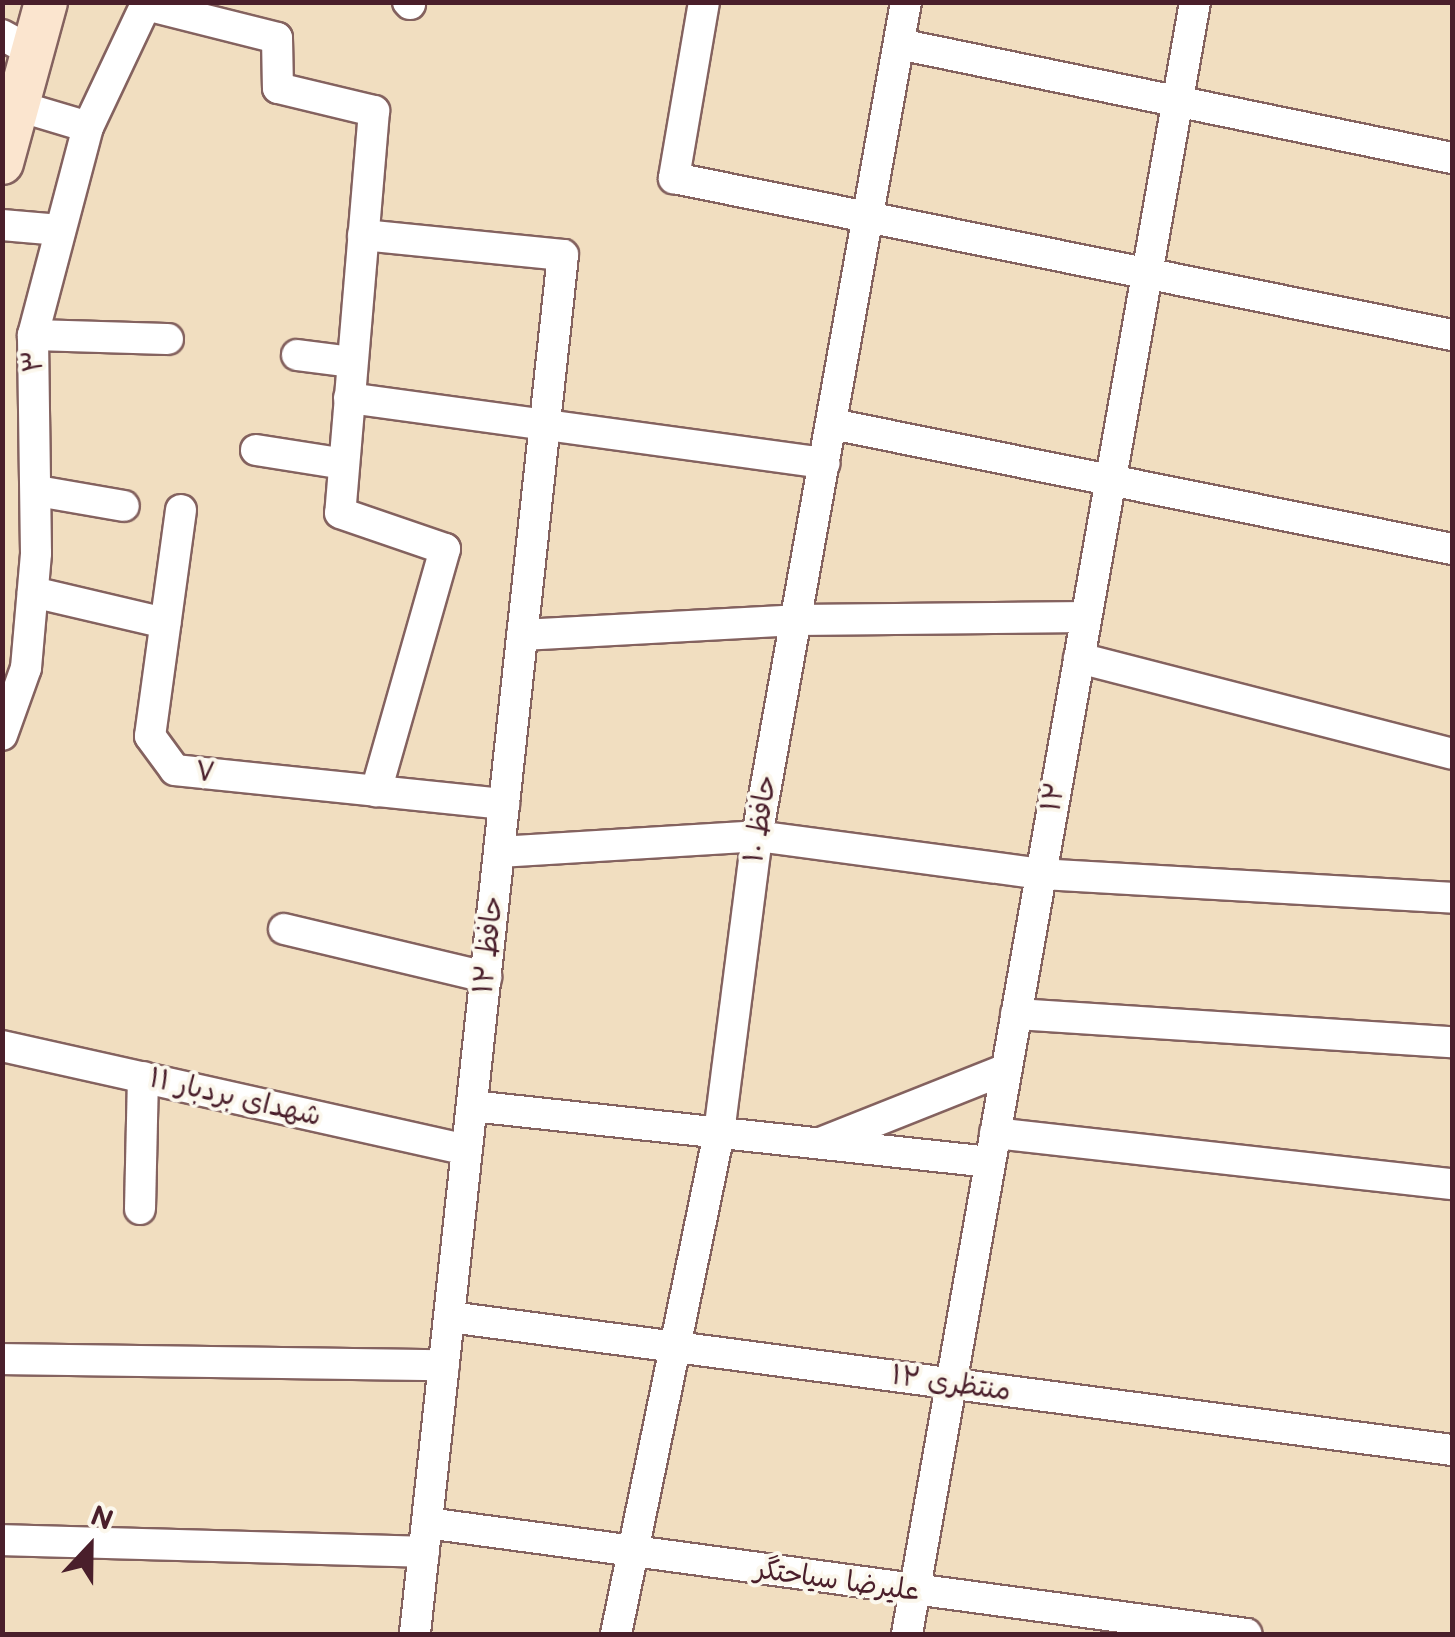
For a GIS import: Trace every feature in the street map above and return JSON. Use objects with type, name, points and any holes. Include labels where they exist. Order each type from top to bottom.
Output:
[{"type":"street","points":[[2,163],[18,106],[18,43],[46,2]]},
{"type":"street","points":[[704,2],[674,178],[1452,335]]},
{"type":"street","name":"حافظ ۱۰","points":[[616,1634],[719,1132],[757,836],[906,2]]},
{"type":"street","name":"۱۲","points":[[906,1634],[1195,2]]},
{"type":"street","points":[[146,4],[277,38],[278,88],[374,111],[340,512],[444,550],[376,791]]},
{"type":"street","name":"۳","points":[[2,735],[26,668],[33,592],[38,491],[32,335],[88,127],[146,4]]},
{"type":"street","points":[[899,44],[1452,158]]},
{"type":"street","points":[[18,106],[88,127]]},
{"type":"street","points":[[2,225],[60,230]]},
{"type":"street","name":"حافظ ۱۲","points":[[363,235],[563,255],[415,1634]]},
{"type":"street","points":[[32,335],[168,339]]},
{"type":"street","points":[[297,355],[352,362]]},
{"type":"street","points":[[350,398],[825,463]]},
{"type":"street","points":[[832,424],[1452,548]]},
{"type":"street","points":[[256,450],[344,464]]},
{"type":"street","points":[[38,491],[124,506]]},
{"type":"street","name":"۷","points":[[181,510],[150,736],[175,770],[504,804]]},
{"type":"street","points":[[33,592],[165,622]]},
{"type":"street","points":[[522,635],[797,620],[1086,617]]},
{"type":"street","points":[[1078,658],[1452,754]]},
{"type":"street","points":[[499,852],[757,836],[1040,874],[1452,898]]},
{"type":"street","points":[[284,929],[486,977]]},
{"type":"street","points":[[1016,1014],[1452,1042]]},
{"type":"street","name":"شهدای بردبار ۱۱","points":[[2,1046],[468,1150]]},
{"type":"street","points":[[820,1144],[1006,1069]]},
{"type":"street","points":[[140,1209],[143,1077]]},
{"type":"street","points":[[472,1106],[820,1144],[992,1147],[1452,1184]]},
{"type":"street","name":"منتظری ۱۲","points":[[450,1317],[1452,1450]]},
{"type":"street","points":[[2,1360],[444,1365]]},
{"type":"street","name":"علیرضا سیاحتگر","points":[[2,1540],[426,1538],[632,1554],[1247,1634]]}]
